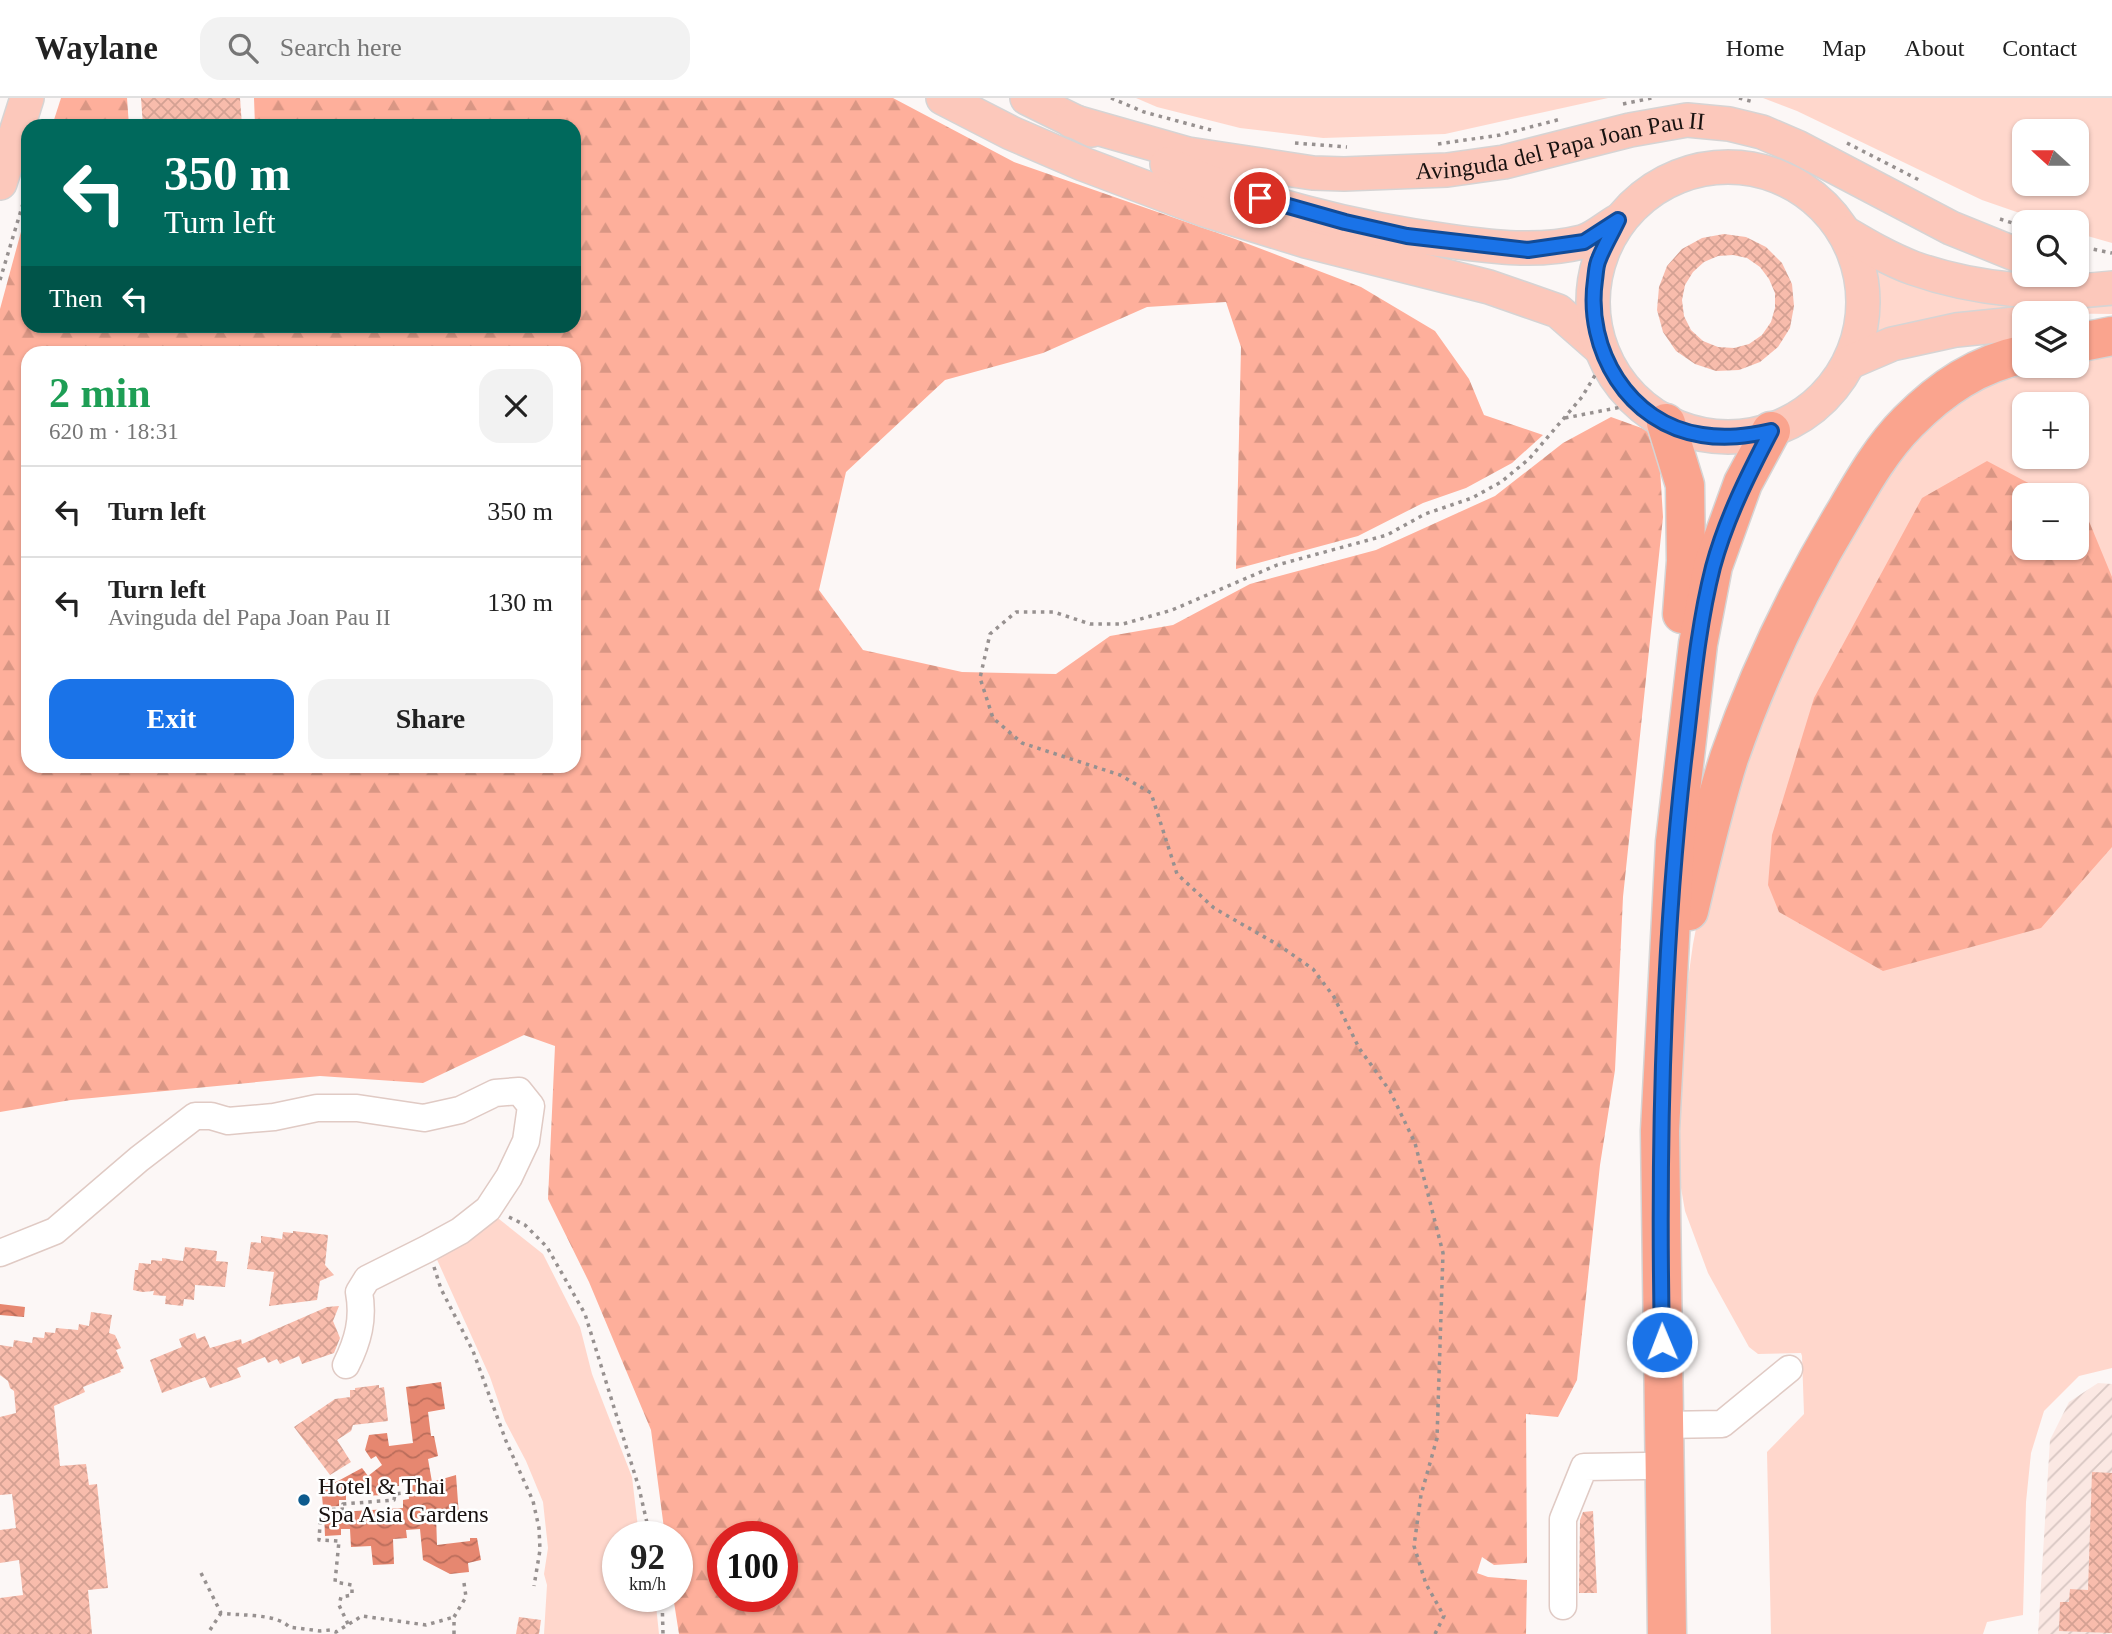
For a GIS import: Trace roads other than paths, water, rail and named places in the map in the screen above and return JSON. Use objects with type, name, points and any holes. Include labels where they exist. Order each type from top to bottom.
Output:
[{"type":"highway","points":[[2089,341],[2112,336]]},
{"type":"highway","points":[[1665,1016],[1698,873],[1729,758],[1785,621],[1832,533],[1878,458],[1906,424],[1967,374],[1998,359],[2012,356]]},
{"type":"highway","points":[[1646,1634],[1641,1263],[1647,971],[1652,875],[1686,561],[1685,485],[1652,414]]},
{"type":"highway","points":[[1667,1634],[1660,1131],[1675,842],[1702,620],[1713,566],[1744,482],[1771,431]]},
{"type":"main road","points":[[0,183],[27,98]]},
{"type":"main road","points":[[943,98],[1011,133],[1083,164],[1205,210],[1306,241],[1489,287],[1558,311],[1602,352]]},
{"type":"main road","name":"Avinguda del Papa Joan Pau II","points":[[1027,98],[1072,121],[1197,176],[1285,206],[1407,236],[1528,250],[1584,242],[1618,220]]},
{"type":"main road","name":"Avinguda del Papa Joan Pau II","points":[[1072,121],[1188,154],[1312,173],[1344,174],[1447,170],[1504,162],[1630,130],[1687,120],[1729,124],[1762,132],[1797,147],[1951,228],[2012,253]]},
{"type":"main road","points":[[1735,165],[1779,175],[1817,198],[1845,233],[1861,274],[1863,319],[1850,362],[1830,392],[1803,415],[1771,431],[1736,438],[1700,435],[1652,414],[1615,378],[1602,352],[1592,303],[1598,260],[1618,220],[1650,189],[1691,170],[1735,165]]},
{"type":"main road","points":[[1845,233],[1878,253],[1913,268],[1976,284],[2074,293],[2112,287]]},
{"type":"main road","points":[[2089,279],[2112,287]]},
{"type":"main road","points":[[1850,362],[1892,344],[1956,330],[2012,324]]},
{"type":"main road","points":[[2089,324],[2112,325]]},
{"type":"lane","points":[[0,1253],[55,1231],[139,1159],[195,1116],[211,1116],[228,1121],[274,1117],[317,1108],[358,1108],[424,1118],[460,1110],[495,1093],[519,1091],[531,1106],[526,1141],[509,1177],[488,1209],[460,1231],[367,1279],[359,1292],[363,1310],[357,1343],[346,1365]]},
{"type":"lane","points":[[1663,1425],[1721,1424],[1789,1370]]},
{"type":"lane","points":[[1563,1606],[1563,1519],[1584,1467],[1644,1466]]},
{"type":"water","points":[[0,1304],[25,1307],[24,1317],[0,1315]]},
{"type":"water","points":[[441,1382],[445,1409],[428,1412],[431,1436],[434,1436],[438,1456],[428,1459],[432,1482],[456,1475],[459,1516],[436,1515],[437,1545],[477,1538],[481,1560],[468,1563],[469,1572],[450,1574],[423,1560],[420,1529],[406,1530],[407,1538],[393,1539],[394,1564],[373,1565],[371,1546],[351,1547],[350,1529],[341,1529],[341,1535],[325,1536],[324,1513],[403,1508],[403,1500],[409,1499],[408,1486],[414,1485],[414,1476],[399,1477],[399,1486],[386,1486],[386,1495],[357,1496],[356,1492],[346,1492],[346,1500],[339,1500],[339,1506],[323,1507],[321,1484],[338,1481],[362,1468],[368,1476],[382,1465],[376,1456],[371,1459],[365,1450],[369,1435],[387,1433],[389,1446],[413,1443],[406,1387]]},
{"type":"place","name":"Hotel & Thai Spa Asia Gardens","points":[[304,1500]]}]
